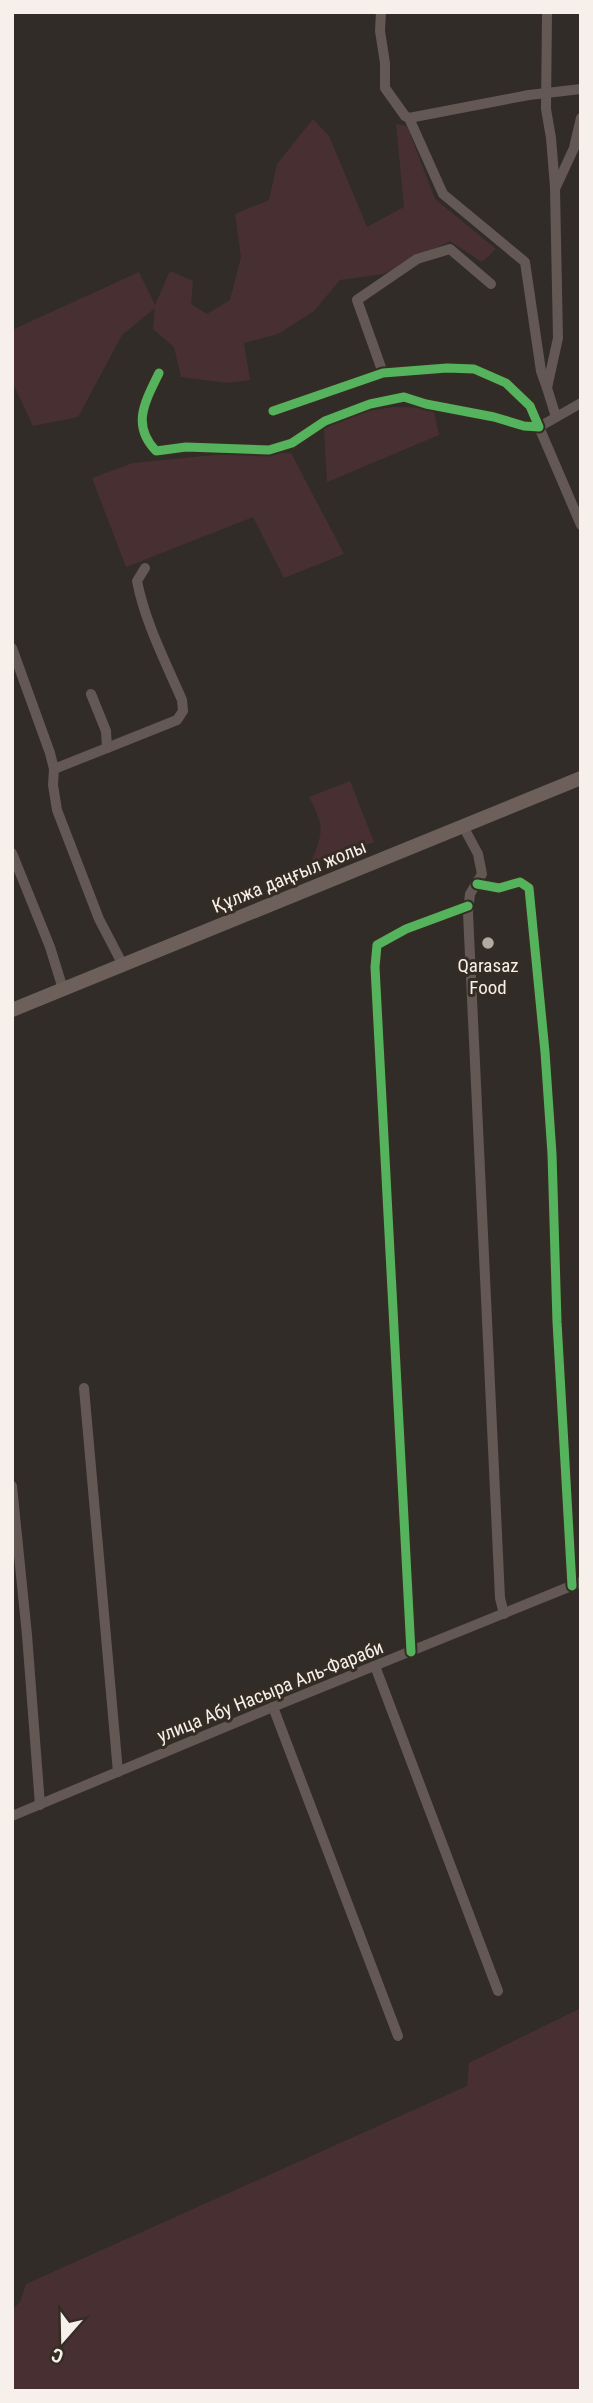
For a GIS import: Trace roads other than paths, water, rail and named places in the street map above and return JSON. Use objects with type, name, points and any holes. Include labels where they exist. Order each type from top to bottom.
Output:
[{"type":"main road","name":"Құлжа даңғыл жолы","points":[[12,1010],[581,778]]},
{"type":"street","points":[[381,12],[380,31],[386,88],[404,116],[409,118],[581,89]]},
{"type":"street","points":[[547,12],[546,93],[555,188],[558,338],[547,388]]},
{"type":"street","points":[[409,118],[443,194],[525,262],[541,371],[556,417]]},
{"type":"street","points":[[555,188],[574,148],[581,118]]},
{"type":"street","points":[[383,373],[357,300],[417,259],[450,249],[491,284]]},
{"type":"street","points":[[273,411],[383,373],[447,368],[474,369],[506,383],[530,406],[581,525]]},
{"type":"street","points":[[159,373],[147,397],[141,418],[145,440],[156,451],[186,447],[270,450],[292,443],[326,421],[370,404],[404,397],[523,426],[539,427],[581,403]]},
{"type":"street","points":[[54,769],[177,720],[183,711],[182,699],[140,597],[137,580],[145,568]]},
{"type":"street","points":[[12,648],[54,769],[52,785],[57,810],[99,919],[123,965]]},
{"type":"street","points":[[92,694],[106,731],[107,748]]},
{"type":"street","points":[[463,825],[474,845],[482,874],[470,894],[468,906],[500,1598],[504,1614]]},
{"type":"street","points":[[12,853],[50,947],[63,989]]},
{"type":"street","points":[[477,884],[499,888],[520,882],[529,888],[545,1052],[552,1154],[557,1322],[577,1584]]},
{"type":"street","points":[[411,1652],[375,967],[377,945],[406,929],[468,906]]},
{"type":"street","points":[[84,1388],[118,1772]]},
{"type":"street","points":[[12,1486],[40,1805]]},
{"type":"street","name":"улица Абу Насыра Аль-Фараби","points":[[12,1816],[577,1584]]},
{"type":"street","points":[[375,1666],[498,1991]]},
{"type":"street","points":[[273,1707],[398,2036]]},
{"type":"place","name":"Qarasaz Food","points":[[488,943]]}]
